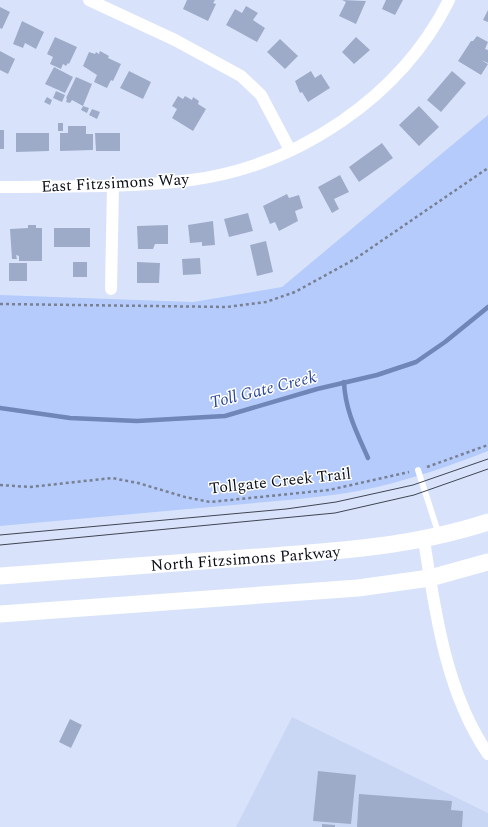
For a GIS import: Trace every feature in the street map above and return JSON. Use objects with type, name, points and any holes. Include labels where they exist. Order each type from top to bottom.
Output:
[{"type":"main road","name":"North Fitzsimons Parkway","points":[[0,576],[355,550],[432,538],[488,522]]},
{"type":"main road","points":[[0,614],[358,588],[430,578],[488,562]]},
{"type":"street","points":[[89,0],[175,40],[241,76],[261,95],[290,150]]},
{"type":"street","name":"East Fitzsimons Way","points":[[0,187],[113,185],[190,180],[219,175],[262,162],[290,150],[338,124],[378,93],[414,55],[431,32],[449,0]]},
{"type":"street","points":[[111,289],[113,185]]},
{"type":"street","points":[[432,538],[430,578],[444,647],[455,685],[470,723],[488,754]]},
{"type":"lane","points":[[418,470],[432,538]]},
{"type":"path","points":[[0,304],[227,306],[266,302],[295,292],[355,259],[488,168]]},
{"type":"path","name":"Tollgate Creek Trail","points":[[0,485],[30,487],[112,478],[138,483],[185,497],[210,502],[329,490],[379,480],[418,470],[488,445]]},
{"type":"shaded area","points":[[488,115],[488,451],[405,480],[348,493],[299,499],[0,526],[0,295],[193,302],[282,287]]},
{"type":"shaded area","points":[[292,717],[488,813],[488,827],[236,827]]},
{"type":"building","points":[[187,0],[215,0],[213,3],[216,4],[208,21],[183,9]]},
{"type":"building","points":[[342,0],[366,1],[356,24],[339,16],[346,2]]},
{"type":"building","points":[[386,0],[403,0],[395,15],[382,9]]},
{"type":"building","points":[[246,6],[258,13],[253,20],[265,28],[257,42],[226,25],[235,9],[242,13]]},
{"type":"building","points":[[0,7],[10,12],[2,29],[0,28]]},
{"type":"building","points":[[488,10],[488,22],[483,20]]},
{"type":"building","points":[[22,21],[44,32],[36,49],[25,43],[23,48],[13,44]]},
{"type":"building","points":[[477,36],[488,42],[485,49],[488,50],[488,63],[481,60],[488,64],[481,75],[458,61],[471,41],[473,41]]},
{"type":"building","points":[[55,37],[77,47],[69,64],[68,63],[66,66],[63,64],[61,69],[50,64],[53,57],[47,54]]},
{"type":"building","points":[[356,37],[370,50],[354,64],[342,52]]},
{"type":"building","points":[[280,39],[298,56],[285,69],[267,52]]},
{"type":"building","points":[[0,51],[15,59],[8,74],[0,70]]},
{"type":"building","points":[[100,51],[109,56],[108,58],[121,64],[113,81],[111,80],[107,88],[94,82],[97,75],[83,66],[89,52],[95,54],[96,52],[99,54]]},
{"type":"building","points":[[54,67],[73,77],[65,93],[45,84]]},
{"type":"building","points":[[129,71],[151,82],[143,99],[120,88]]},
{"type":"building","points":[[311,71],[315,78],[321,74],[330,88],[308,102],[302,92],[300,93],[295,81]]},
{"type":"building","points":[[452,71],[466,83],[441,112],[427,100]]},
{"type":"building","points":[[76,77],[92,84],[83,106],[72,100],[70,103],[66,102],[66,98]]},
{"type":"building","points":[[56,91],[65,95],[62,102],[53,98]]},
{"type":"building","points":[[178,96],[183,99],[185,96],[192,100],[193,97],[199,101],[198,104],[206,109],[193,131],[172,118],[177,109],[172,106]]},
{"type":"building","points":[[47,97],[52,100],[50,105],[44,102]]},
{"type":"building","points":[[83,106],[89,108],[87,113],[81,110]]},
{"type":"building","points":[[419,106],[439,127],[419,146],[399,125]]},
{"type":"building","points":[[92,109],[100,112],[97,119],[89,115]]},
{"type":"building","points":[[58,123],[63,123],[63,131],[58,131]]},
{"type":"building","points":[[68,126],[86,126],[86,134],[93,134],[93,150],[60,151],[60,133],[68,133]]},
{"type":"building","points":[[0,130],[4,130],[4,149],[0,149]]},
{"type":"building","points":[[16,133],[49,133],[49,151],[16,152]]},
{"type":"building","points":[[95,133],[120,133],[120,151],[96,151]]},
{"type":"building","points":[[382,143],[393,158],[359,182],[349,167]]},
{"type":"building","points":[[340,175],[349,192],[334,199],[339,209],[332,213],[318,187]]},
{"type":"building","points":[[287,194],[289,198],[299,195],[303,208],[295,211],[298,221],[279,231],[275,222],[270,224],[263,206]]},
{"type":"building","points":[[248,213],[253,231],[229,237],[224,219]]},
{"type":"building","points":[[213,221],[215,245],[202,246],[202,242],[190,243],[188,225]]},
{"type":"building","points":[[28,225],[36,225],[36,228],[42,228],[42,261],[19,261],[19,256],[16,255],[17,259],[12,259],[10,229],[28,228]]},
{"type":"building","points":[[168,225],[168,244],[155,244],[153,249],[138,249],[137,226]]},
{"type":"building","points":[[54,228],[90,228],[90,247],[54,247]]},
{"type":"building","points":[[266,241],[273,272],[257,276],[250,245]]},
{"type":"building","points":[[200,258],[201,274],[183,275],[182,259]]},
{"type":"building","points":[[73,262],[87,262],[87,277],[73,277]]},
{"type":"building","points":[[137,262],[160,263],[159,283],[137,283]]},
{"type":"building","points":[[9,263],[27,263],[27,281],[9,281]]},
{"type":"building","points":[[70,719],[82,725],[71,748],[59,742]]},
{"type":"building","points":[[318,771],[356,775],[351,824],[313,821]]},
{"type":"building","points":[[359,794],[452,801],[451,810],[463,811],[462,827],[357,827]]},
{"type":"building","points":[[322,824],[335,825],[335,827],[322,827]]},
{"type":"waterway","name":"Toll Gate Creek","points":[[0,408],[70,418],[137,421],[225,416],[317,389],[377,375],[416,362],[445,342],[488,307]]},
{"type":"waterway","points":[[344,382],[349,412],[368,458]]},
{"type":"tram line","points":[[0,535],[286,509],[336,502],[413,485],[488,459]]},
{"type":"tram line","points":[[0,545],[335,513],[414,495],[488,469]]}]
